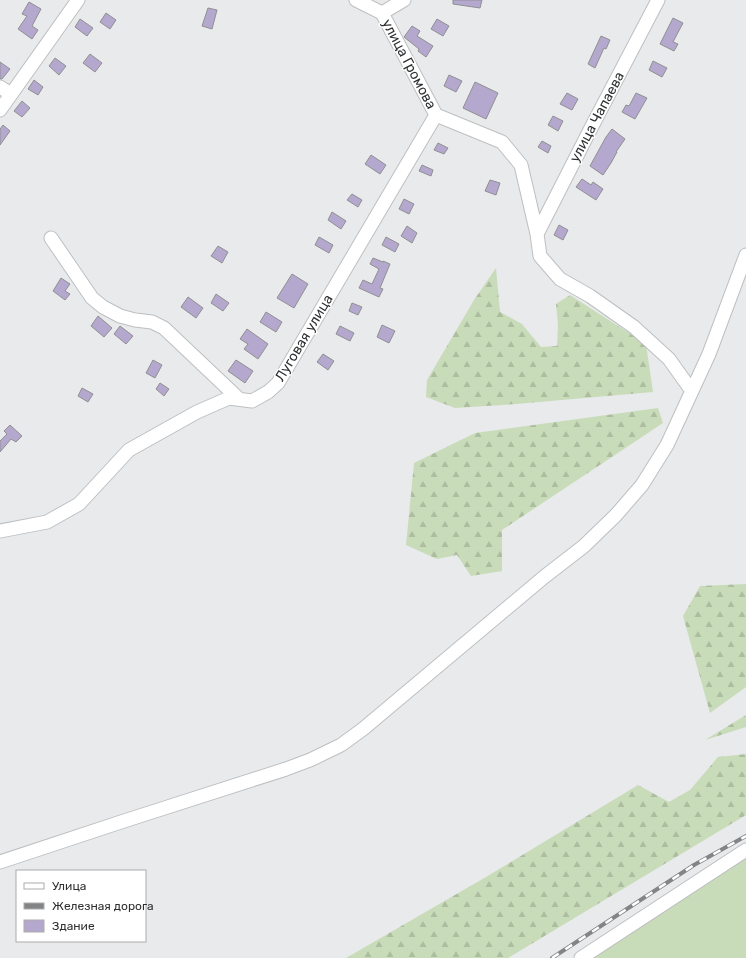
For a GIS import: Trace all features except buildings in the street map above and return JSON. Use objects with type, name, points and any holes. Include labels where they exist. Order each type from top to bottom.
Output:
[{"type":"street","points":[[0,110],[78,0]]},
{"type":"street","name":"улица Громова","points":[[356,0],[382,13],[436,115],[502,142],[521,165],[540,256],[560,279],[590,296],[634,327],[669,359],[689,387],[693,388]]},
{"type":"street","points":[[382,13],[404,0]]},
{"type":"street","name":"улица Чапаева","points":[[536,234],[658,0]]},
{"type":"street","points":[[0,87],[11,94]]},
{"type":"street","name":"Луговая улица","points":[[0,531],[47,522],[79,504],[129,450],[197,412],[229,398],[252,401],[268,392],[278,383],[436,115]]},
{"type":"street","points":[[51,238],[92,298],[103,307],[120,316],[152,322],[164,328],[239,399]]},
{"type":"street","points":[[0,862],[286,769],[310,760],[341,745],[363,730],[544,577],[584,546],[616,515],[642,485],[667,446],[709,354],[746,255]]},
{"type":"street","points":[[581,958],[746,850]]},
{"type":"green space","points":[[496,268],[500,312],[522,324],[541,347],[557,346],[558,325],[556,304],[570,295],[646,344],[653,392],[455,408],[426,397],[427,380],[474,300]]},
{"type":"green space","points":[[658,408],[663,423],[502,530],[502,571],[471,576],[457,555],[437,559],[406,545],[414,463],[475,433]]},
{"type":"green space","points":[[746,584],[746,687],[710,713],[683,616],[700,586]]},
{"type":"green space","points":[[746,715],[746,727],[705,740]]},
{"type":"green space","points":[[746,754],[746,815],[508,958],[346,958],[486,877],[638,785],[669,802],[690,790],[718,757]]},
{"type":"green space","points":[[746,850],[746,958],[581,958]]},
{"type":"railway","points":[[552,958],[694,865],[746,836]]}]
